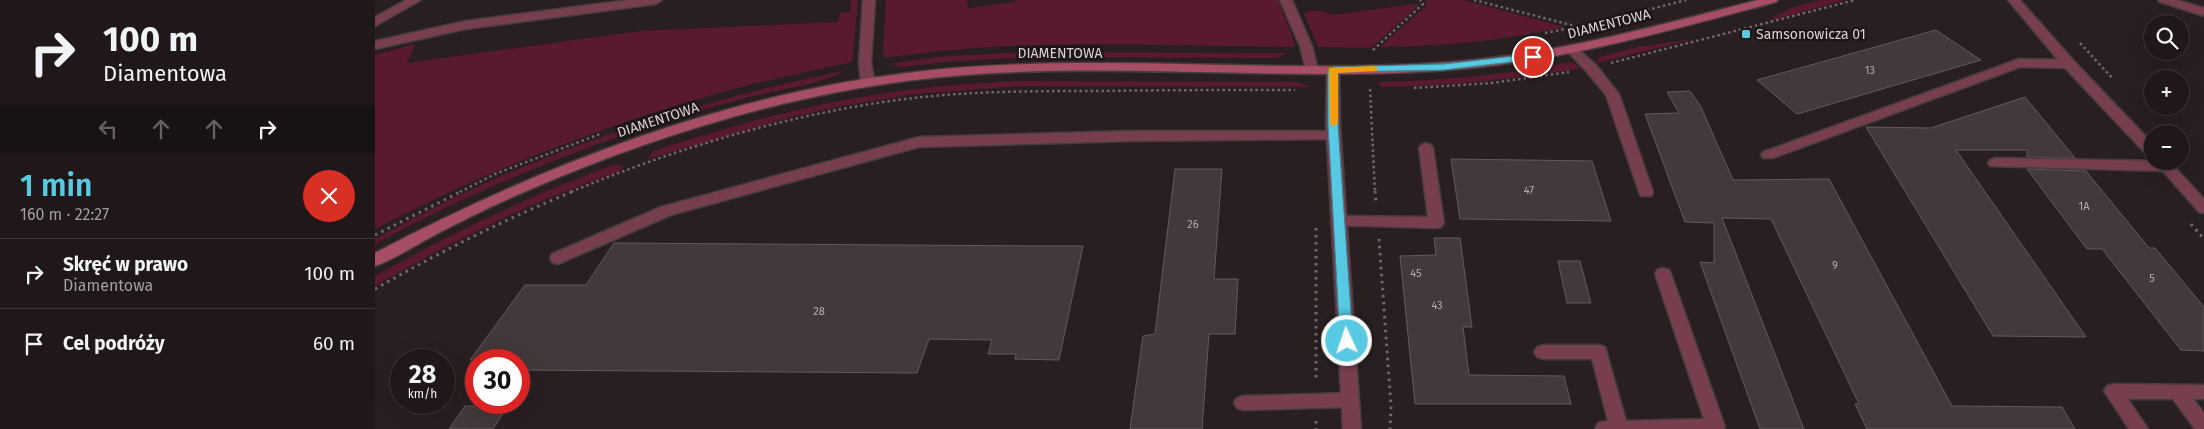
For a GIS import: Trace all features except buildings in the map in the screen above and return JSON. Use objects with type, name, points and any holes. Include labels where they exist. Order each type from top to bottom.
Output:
[{"type":"street","points":[[375,22],[415,0]]},
{"type":"street","points":[[375,45],[466,25],[656,0]]},
{"type":"street","points":[[868,83],[865,63],[869,0]]},
{"type":"street","points":[[1286,0],[1306,46],[1312,70]]},
{"type":"street","name":"DIAMENTOWA","points":[[375,260],[492,201],[592,159],[737,112],[868,83],[922,75],[1020,69],[1333,70],[1444,67],[1506,61],[1572,50],[1773,0]]},
{"type":"street","points":[[2014,0],[2069,64],[2144,143]]},
{"type":"street","points":[[2164,0],[2204,12]]},
{"type":"street","points":[[1572,50],[1591,68],[1612,94],[1646,192]]},
{"type":"street","points":[[1768,155],[2019,63],[2069,64]]},
{"type":"street","points":[[1333,70],[1334,135],[1352,429]]},
{"type":"street","points":[[558,258],[666,211],[919,142],[1129,136],[1334,135]]},
{"type":"street","points":[[1339,221],[1436,223],[1426,148]]},
{"type":"street","points":[[1995,163],[2144,164]]},
{"type":"street","points":[[2169,170],[2204,208]]},
{"type":"street","points":[[1604,429],[1716,427],[1663,274]]},
{"type":"street","points":[[1543,352],[1599,352],[1619,429]]},
{"type":"street","points":[[2139,429],[2113,391],[2204,392]]},
{"type":"street","points":[[2177,392],[2204,427]]},
{"type":"street","points":[[1243,403],[1350,400]]},
{"type":"path","points":[[1373,50],[1423,4],[1420,0]]},
{"type":"path","points":[[1474,0],[1577,27]]},
{"type":"path","points":[[1405,88],[1455,87],[1513,81],[1591,68],[1855,0]]},
{"type":"path","points":[[2079,42],[2119,84]]},
{"type":"path","points":[[1370,89],[1391,406],[1390,429]]},
{"type":"path","points":[[375,289],[445,249],[509,218],[604,178],[732,136],[840,109],[913,98],[1001,91],[1375,89]]},
{"type":"path","points":[[1316,218],[1316,429]]},
{"type":"shaded area","points":[[851,0],[858,0],[852,62],[717,94],[656,112],[574,140],[493,173],[375,229],[375,55],[415,44],[407,63],[640,31],[838,22],[840,13],[850,12]]},
{"type":"shaded area","points":[[886,0],[967,0],[968,8],[1015,2],[1016,0],[1278,0],[1295,44],[1293,47],[1037,45],[935,51],[885,58],[883,52]]},
{"type":"shaded area","points":[[1425,0],[1464,0],[1564,27],[1519,36],[1473,42],[1380,47],[1427,5]]},
{"type":"shaded area","points":[[1821,0],[1845,0],[1774,20],[1772,18],[1794,7]]},
{"type":"shaded area","points":[[1419,5],[1371,48],[1318,47],[1305,16],[1305,13],[1315,11],[1331,15]]},
{"type":"shaded area","points":[[1694,39],[1597,63],[1600,57],[1637,47]]},
{"type":"shaded area","points":[[1028,52],[1287,53],[1279,57],[1269,58],[1025,57],[902,67],[890,64],[936,57]]},
{"type":"shaded area","points":[[1572,63],[1582,68],[1507,79],[1456,83],[1380,87],[1379,82],[1472,77]]},
{"type":"shaded area","points":[[843,71],[825,79],[797,87],[697,111],[555,160],[464,199],[375,244],[375,239],[456,197],[570,148],[705,104]]},
{"type":"shaded area","points":[[1020,81],[1297,82],[1311,87],[1021,86],[915,94],[795,116],[648,159],[653,151],[745,123],[849,99],[963,84]]},
{"type":"shaded area","points":[[616,164],[624,167],[618,172],[586,183],[493,223],[375,286],[375,276],[433,245],[523,201]]},
{"type":"slow traffic","points":[[1333,123],[1333,70],[1374,69]]},
{"type":"place","name":"Samsonowicza 01","points":[[1746,34]]},
{"type":"route","points":[[1347,341],[1333,125],[1333,70],[1444,67],[1533,57]]}]
